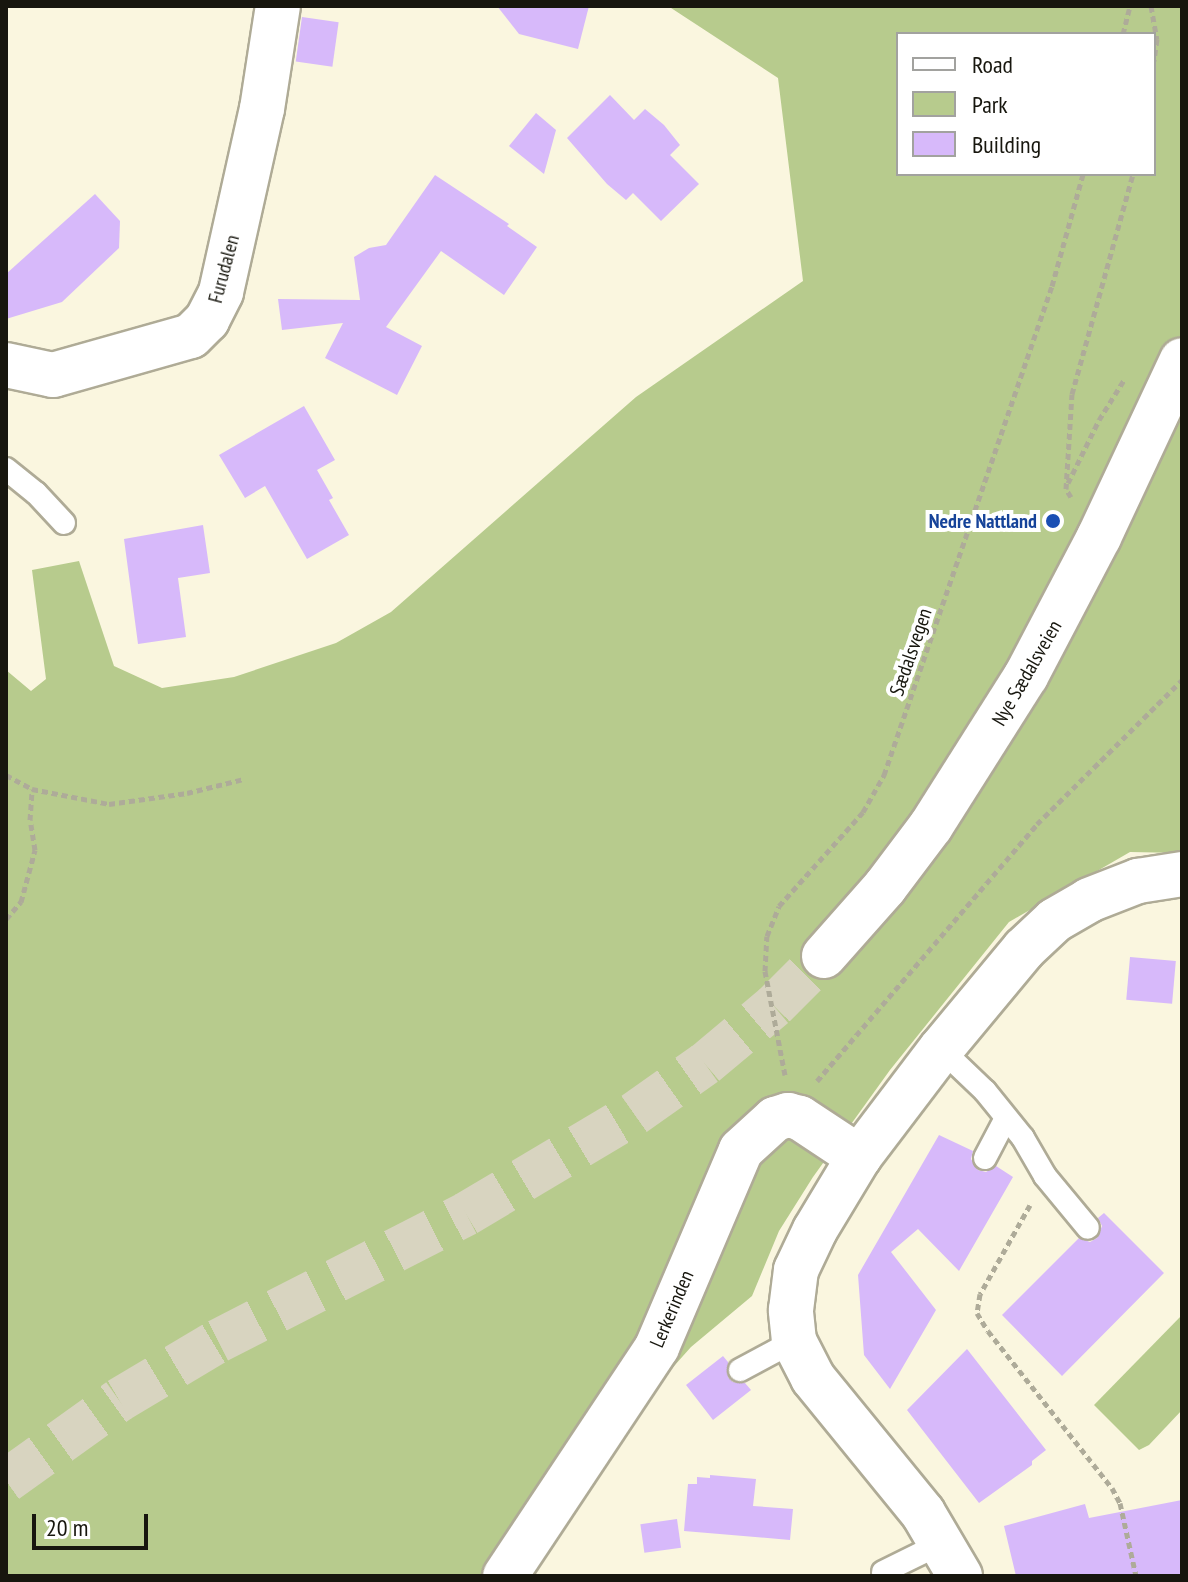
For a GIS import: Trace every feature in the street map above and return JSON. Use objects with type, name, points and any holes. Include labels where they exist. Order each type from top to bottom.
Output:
[{"type":"street","name":"Furudalen","points":[[6,365],[27,373],[53,375],[191,336],[207,320],[221,292],[262,109],[278,6]]},
{"type":"street","name":"Nye Sædalsveien","points":[[824,956],[885,887],[931,826],[1026,676],[1099,537],[1182,360]]},
{"type":"street","points":[[951,1559],[889,1467],[840,1415],[813,1378],[794,1341],[791,1310],[796,1270],[815,1230],[859,1157],[941,1049],[1024,949],[1055,920],[1089,900],[1138,881],[1182,874]]},
{"type":"street","points":[[788,1115],[800,1118],[859,1157]]},
{"type":"street","name":"Lerkerinden","points":[[505,1576],[657,1347],[741,1150],[775,1119],[788,1115]]},
{"type":"lane","points":[[6,469],[36,493],[64,523]]},
{"type":"lane","points":[[941,1049],[985,1091],[1005,1120],[1023,1138],[1045,1176],[1088,1228]]},
{"type":"lane","points":[[985,1158],[1005,1120]]},
{"type":"lane","points":[[740,1370],[794,1341]]},
{"type":"lane","points":[[883,1572],[951,1559]]},
{"type":"path","points":[[1124,32],[1130,6]]},
{"type":"path","points":[[1151,6],[1156,32]]},
{"type":"path","name":"Sædalsvegen","points":[[788,1115],[783,1050],[765,971],[767,936],[779,906],[863,812],[884,775],[1052,286],[1082,176]]},
{"type":"path","points":[[1099,537],[1066,489],[1072,394],[1132,176]]},
{"type":"path","points":[[788,1115],[1037,824],[1182,680]]},
{"type":"path","points":[[6,775],[32,789],[109,804],[187,793],[244,779]]},
{"type":"path","points":[[6,919],[21,902],[35,850],[30,820],[32,789]]},
{"type":"path","points":[[1045,1176],[980,1294],[977,1313],[1112,1488],[1120,1503],[1136,1576]]},
{"type":"green space","points":[[668,6],[1182,6],[1182,853],[1130,852],[1009,922],[890,1070],[813,1177],[779,1231],[752,1296],[691,1347],[487,1576],[6,1576],[6,670],[31,691],[46,679],[32,570],[79,561],[114,666],[162,688],[234,677],[336,643],[391,612],[636,397],[803,281],[778,78]]},
{"type":"green space","points":[[1182,1315],[1182,1410],[1149,1445],[1139,1450],[1094,1405]]},
{"type":"building","points":[[497,6],[589,6],[578,49],[519,34]]},
{"type":"building","points":[[302,17],[339,22],[332,67],[296,62]]},
{"type":"building","points":[[610,95],[634,120],[645,109],[664,125],[680,145],[670,155],[699,184],[661,221],[633,193],[626,200],[607,184],[567,138]]},
{"type":"building","points":[[536,113],[556,130],[544,174],[509,146]]},
{"type":"building","points":[[435,175],[509,224],[507,226],[537,247],[504,295],[441,251],[386,327],[422,346],[397,395],[325,358],[343,323],[282,330],[278,299],[360,300],[354,257],[369,248],[386,245]]},
{"type":"building","points":[[95,194],[120,221],[119,248],[62,302],[6,319],[6,274]]},
{"type":"building","points":[[304,406],[335,460],[317,470],[333,498],[329,500],[349,535],[307,559],[265,486],[245,498],[219,455]]},
{"type":"building","points":[[203,525],[210,573],[178,578],[186,637],[138,644],[124,539]]},
{"type":"building","points":[[1130,957],[1176,961],[1172,1004],[1126,1000]]},
{"type":"building","points":[[939,1135],[973,1151],[971,1159],[978,1170],[986,1172],[996,1166],[1013,1177],[959,1271],[918,1229],[891,1252],[936,1310],[890,1389],[864,1355],[858,1275]]},
{"type":"building","points":[[1104,1213],[1164,1273],[1062,1376],[1002,1315],[1079,1238],[1090,1242],[1097,1238],[1102,1226],[1098,1218]]},
{"type":"building","points":[[967,1349],[1046,1450],[1032,1461],[1032,1465],[979,1503],[907,1410]]},
{"type":"building","points":[[723,1356],[728,1362],[728,1377],[733,1382],[745,1383],[751,1390],[713,1420],[686,1385]]},
{"type":"building","points":[[710,1475],[756,1479],[753,1506],[793,1509],[790,1540],[684,1531],[688,1484],[697,1484],[697,1477],[710,1478]]},
{"type":"building","points":[[1182,1500],[1182,1576],[1016,1576],[1004,1526],[1085,1504],[1089,1518]]},
{"type":"building","points":[[677,1519],[681,1548],[644,1553],[640,1524]]},
{"type":"tunnel","points":[[6,1481],[119,1400],[218,1341],[466,1214],[634,1114],[705,1064],[774,1006],[824,956]]},
{"type":"place","name":"Nedre Nattland","points":[[1053,521]]}]
